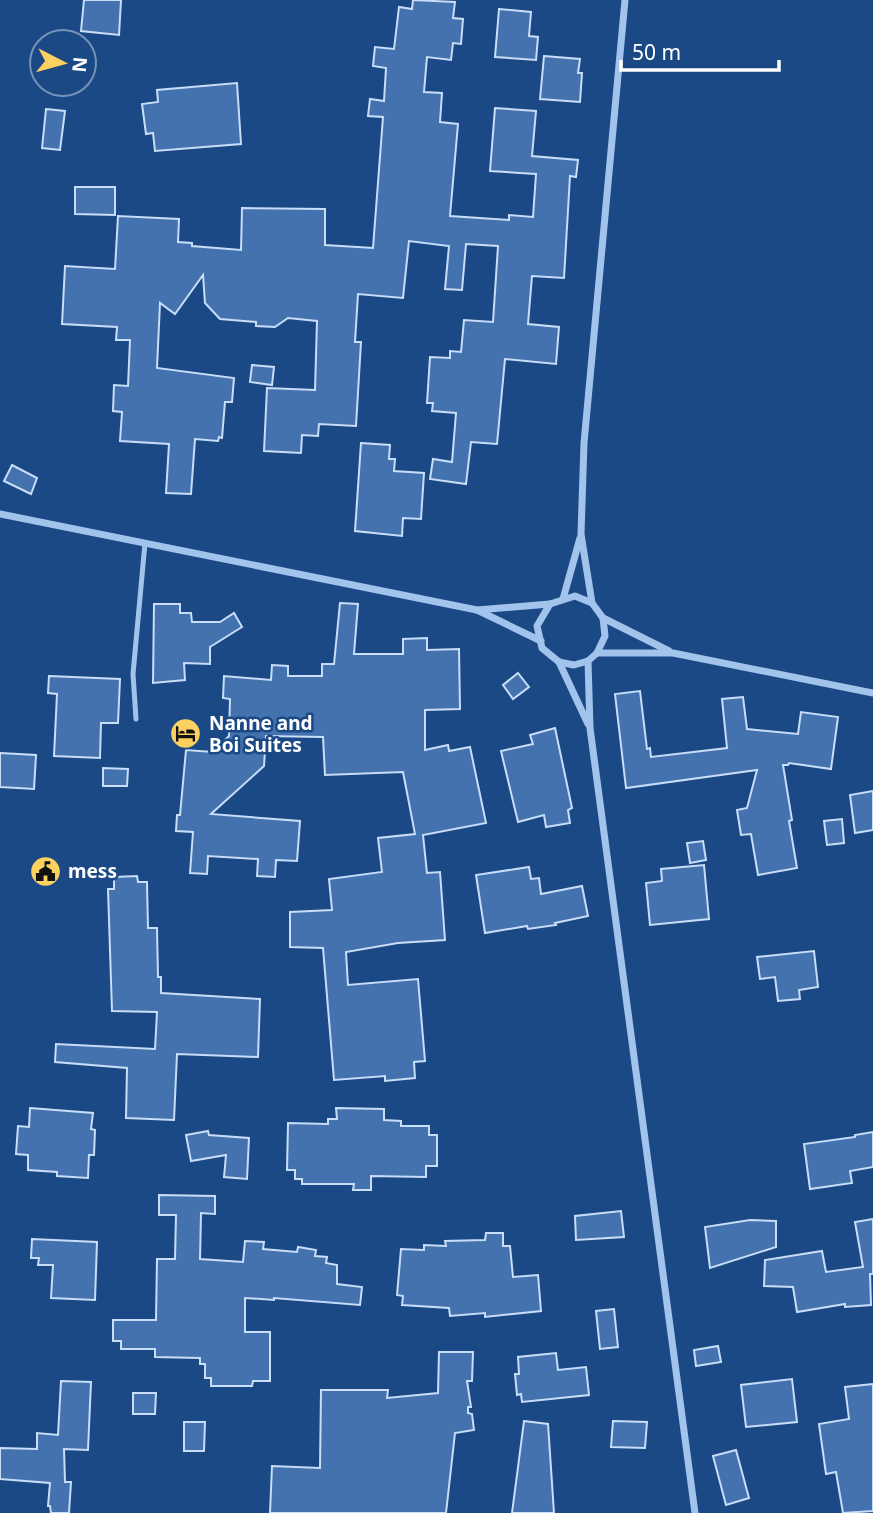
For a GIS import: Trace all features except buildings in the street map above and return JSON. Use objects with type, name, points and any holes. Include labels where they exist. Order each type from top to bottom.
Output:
[{"type":"street","points":[[625,0],[584,443],[581,534],[592,603],[603,618],[673,653]]},
{"type":"street","points":[[0,513],[477,610],[541,641]]},
{"type":"street","points":[[563,600],[581,534]]},
{"type":"street","points":[[477,610],[550,604],[575,596],[592,603]]},
{"type":"street","points":[[550,604],[537,626],[542,648],[559,662],[590,728]]},
{"type":"street","points":[[559,662],[574,665],[588,661],[597,653],[605,636],[603,618]]},
{"type":"street","points":[[597,653],[673,653],[873,692]]},
{"type":"street","points":[[588,661],[590,728],[695,1513]]},
{"type":"lane","points":[[136,719],[133,674],[145,543]]},
{"type":"place","name":"Nanne and Boi Suites","points":[[186,734]]},
{"type":"place","name":"mess","points":[[45,871]]}]
